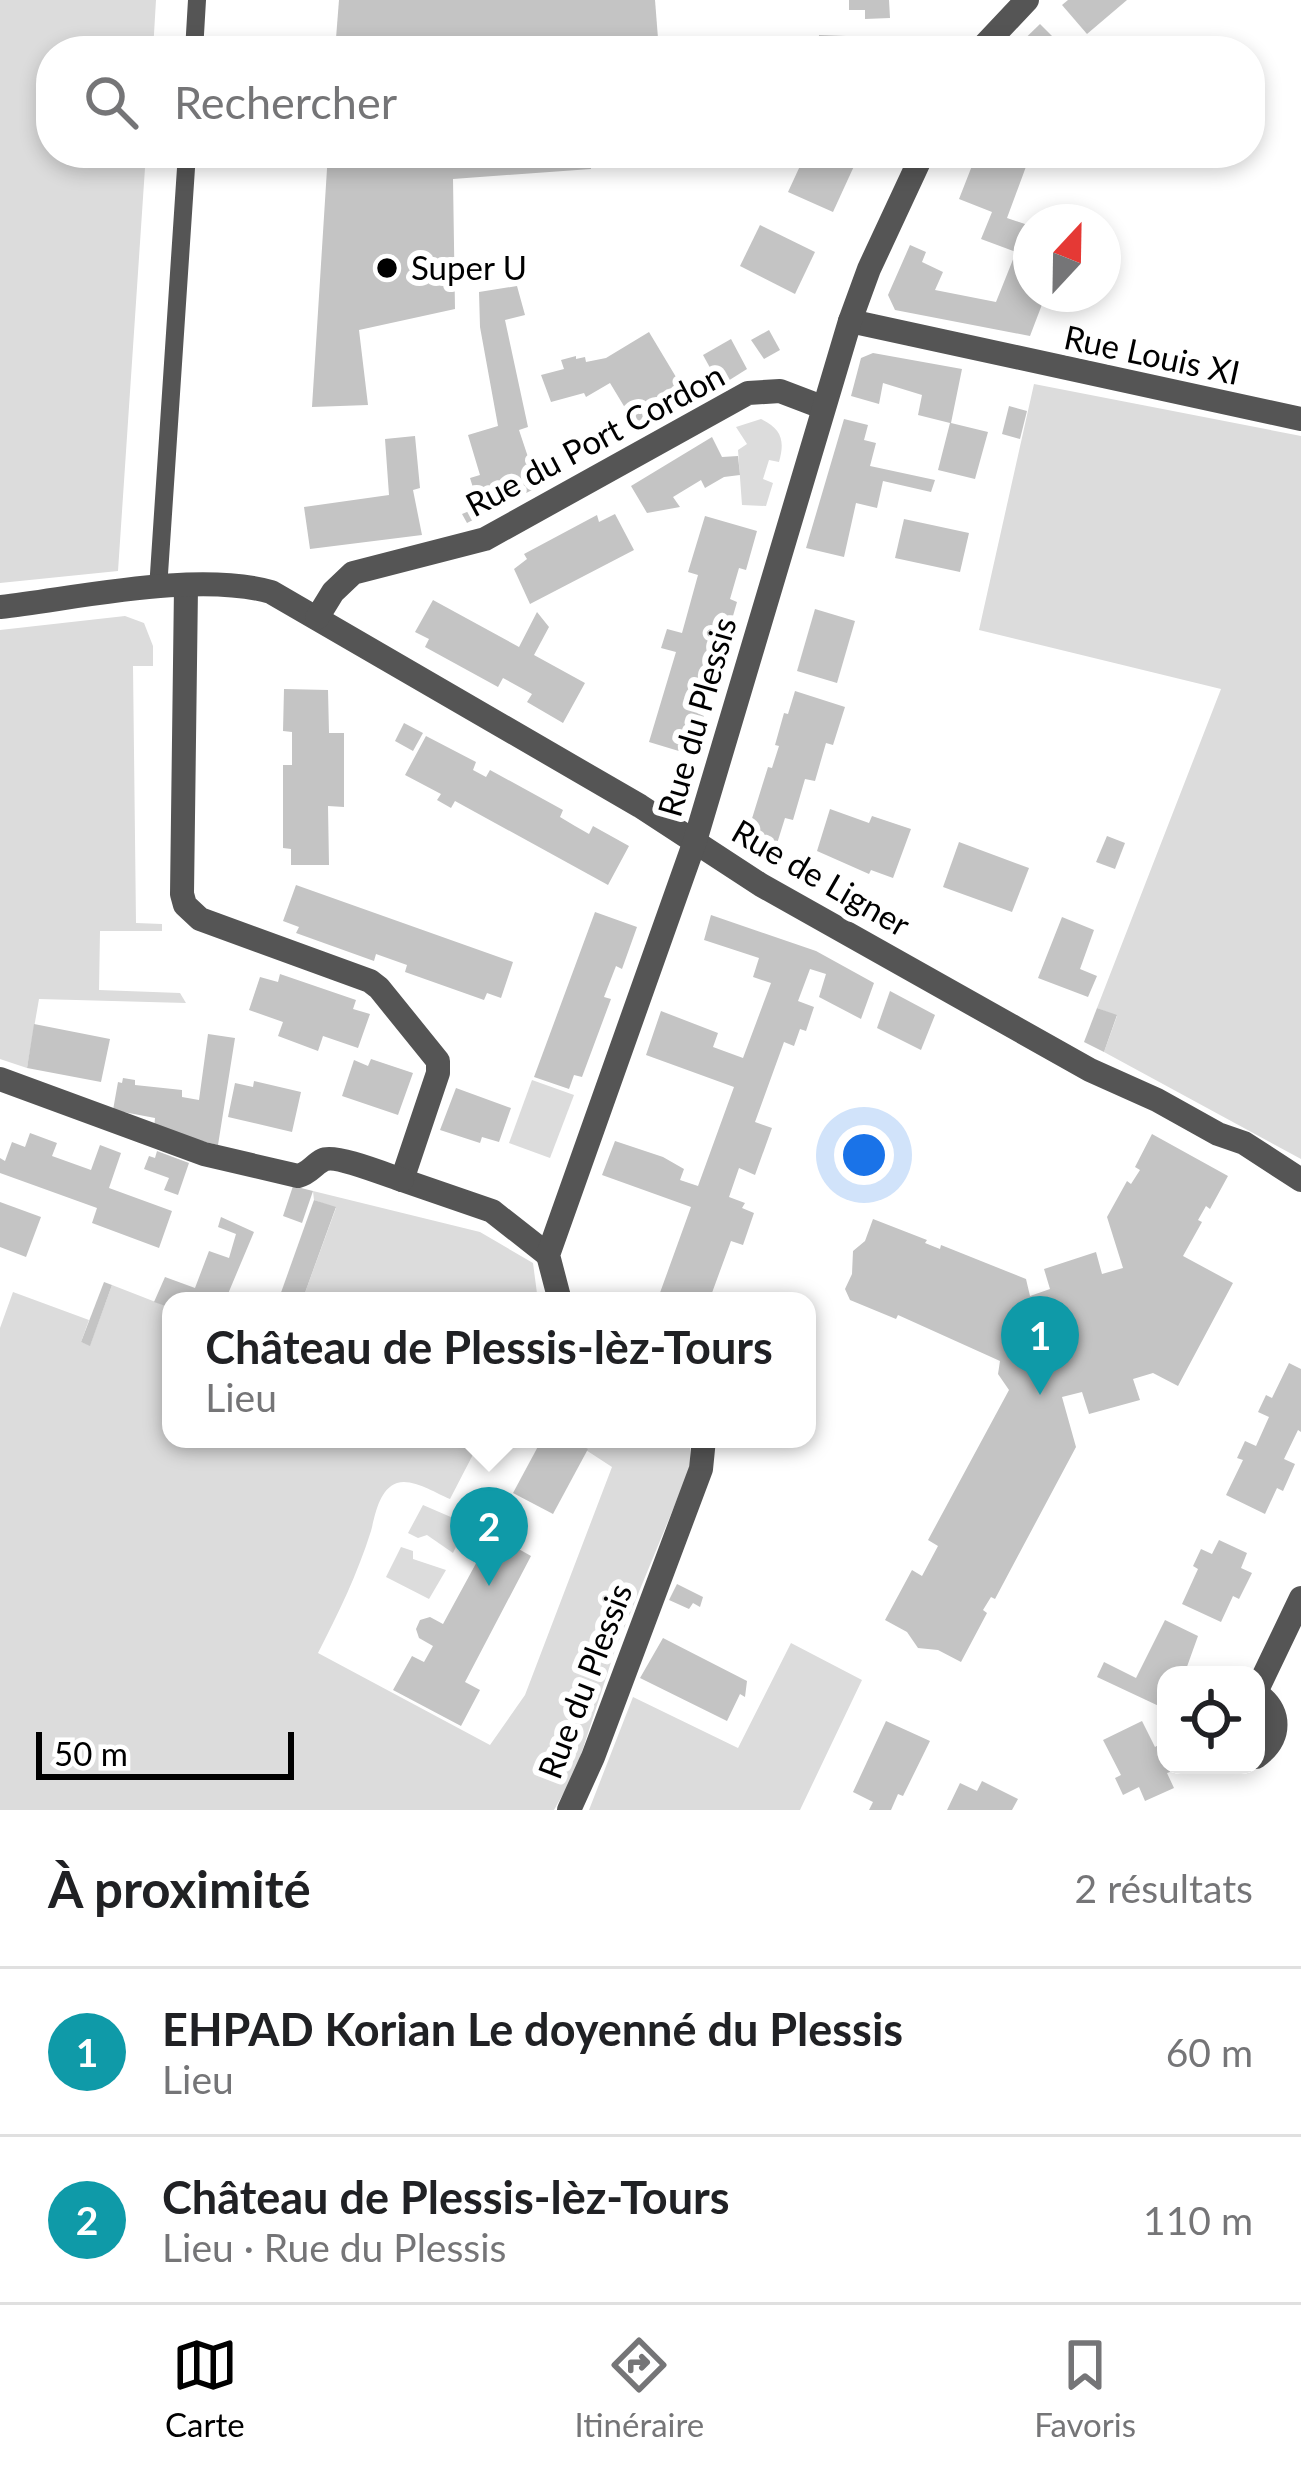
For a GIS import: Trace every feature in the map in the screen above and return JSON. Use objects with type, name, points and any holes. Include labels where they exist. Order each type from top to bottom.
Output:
[{"type":"street","points":[[993,36],[1027,0]]},
{"type":"street","name":"Rue du Plessis","points":[[548,1255],[694,842],[850,321],[916,168]]},
{"type":"street","name":"Rue Louis XI","points":[[850,321],[1301,419]]},
{"type":"street","name":"Rue du Port Cordon","points":[[316,618],[332,592],[352,573],[485,539],[748,393],[780,392],[823,407]]},
{"type":"street","points":[[0,607],[239,583],[271,592],[316,618]]},
{"type":"street","points":[[186,587],[184,905],[200,920],[370,981],[434,1052],[438,1073],[402,1180]]},
{"type":"street","name":"Rue de Ligner","points":[[316,618],[747,876],[1090,1070],[1218,1134],[1244,1142],[1301,1180]]},
{"type":"street","points":[[0,1079],[222,1158],[298,1176],[328,1158],[492,1211],[548,1255],[558,1292]]},
{"type":"street","name":"Rue du Plessis","points":[[569,1810],[701,1469],[703,1448]]},
{"type":"street","points":[[1265,1673],[1301,1598]]},
{"type":"street","points":[[1265,1701],[1273,1709],[1276,1727],[1265,1748]]},
{"type":"lane","points":[[195,36],[197,0]]},
{"type":"lane","points":[[158,589],[186,168]]},
{"type":"shaded area","points":[[0,0],[156,0],[154,36],[36,36],[36,168],[145,168],[118,571],[0,583]]},
{"type":"shaded area","points":[[1034,384],[1301,436],[1301,1159],[1104,1052],[1117,1016],[1097,1008],[1221,689],[979,630]]},
{"type":"shaded area","points":[[761,419],[778,431],[781,455],[779,462],[769,460],[763,479],[773,483],[766,506],[742,505],[738,450],[747,444],[736,427]]},
{"type":"shaded area","points":[[125,616],[144,623],[153,646],[153,666],[133,666],[136,923],[162,924],[162,931],[100,931],[99,990],[180,993],[186,1003],[39,999],[27,1068],[0,1059],[0,630]]},
{"type":"shaded area","points":[[532,1080],[574,1095],[550,1158],[509,1143]]},
{"type":"shaded area","points":[[313,1191],[480,1232],[533,1263],[537,1292],[305,1292],[336,1208],[314,1200]]},
{"type":"shaded area","points":[[112,1285],[162,1304],[162,1448],[476,1448],[450,1499],[410,1483],[397,1483],[386,1491],[354,1578],[318,1653],[490,1745],[525,1695],[612,1467],[583,1448],[690,1448],[690,1468],[615,1650],[575,1773],[554,1810],[0,1810],[0,1328],[13,1292],[89,1320],[81,1342],[90,1345]]},
{"type":"shaded area","points":[[423,1505],[467,1524],[453,1553],[427,1535],[418,1538],[408,1533]]},
{"type":"shaded area","points":[[401,1547],[413,1551],[413,1559],[446,1570],[429,1599],[386,1577]]},
{"type":"shaded area","points":[[791,1643],[862,1680],[800,1810],[589,1810],[633,1697],[738,1748]]},
{"type":"building","points":[[339,0],[655,0],[658,36],[336,36]]},
{"type":"building","points":[[849,0],[889,0],[890,18],[865,19],[865,10],[849,10]]},
{"type":"building","points":[[1068,0],[1127,0],[1087,34],[1062,5]]},
{"type":"building","points":[[1040,24],[1052,36],[1028,36]]},
{"type":"building","name":"Super U","points":[[327,168],[591,168],[453,179],[455,309],[359,330],[368,405],[312,407]]},
{"type":"building","points":[[799,168],[853,168],[833,212],[788,192]]},
{"type":"building","points":[[971,168],[1025,168],[1007,218],[1013,220],[1013,251],[981,239],[992,212],[959,199]]},
{"type":"building","points":[[760,225],[815,252],[795,294],[740,266]]},
{"type":"building","points":[[910,245],[926,252],[922,262],[943,272],[935,290],[996,302],[1013,260],[1013,312],[1039,312],[1030,336],[895,310],[888,295]]},
{"type":"building","points":[[517,286],[525,315],[505,320],[528,427],[519,430],[538,487],[467,523],[462,514],[479,507],[470,478],[480,475],[468,435],[498,426],[480,327],[479,292]]},
{"type":"building","points":[[769,330],[780,350],[764,359],[751,340]]},
{"type":"building","points":[[649,332],[691,402],[639,431],[610,383],[586,397],[584,393],[551,402],[541,375],[564,369],[561,360],[606,358]]},
{"type":"building","points":[[731,339],[747,369],[720,386],[703,355]]},
{"type":"building","points":[[873,353],[962,369],[951,423],[988,432],[975,479],[938,470],[950,423],[918,415],[922,395],[883,383],[879,404],[851,396],[861,358]]},
{"type":"building","points":[[1009,406],[1027,411],[1020,439],[1002,434]]},
{"type":"building","points":[[844,419],[868,425],[864,440],[876,443],[870,466],[935,480],[931,492],[883,481],[877,508],[856,503],[844,557],[806,548]]},
{"type":"building","points":[[415,436],[420,488],[413,490],[422,535],[310,549],[304,507],[389,495],[385,439]]},
{"type":"building","points":[[712,437],[722,457],[738,456],[740,475],[724,477],[705,488],[701,480],[673,497],[680,507],[647,513],[631,486]]},
{"type":"building","points":[[615,514],[634,550],[530,604],[514,569],[527,559],[524,554],[597,515],[599,522]]},
{"type":"building","points":[[705,516],[757,531],[746,570],[739,568],[730,599],[737,602],[714,682],[707,679],[701,697],[697,713],[704,716],[692,755],[649,742],[676,652],[661,648],[667,629],[682,633],[698,575],[688,572]]},
{"type":"building","points":[[904,519],[969,533],[960,572],[895,558]]},
{"type":"building","points":[[433,600],[519,647],[537,612],[549,627],[534,655],[585,683],[563,723],[527,702],[532,694],[503,678],[498,687],[425,647],[429,639],[415,632]]},
{"type":"building","points":[[815,609],[855,621],[837,683],[797,671]]},
{"type":"building","points":[[284,689],[328,690],[329,733],[344,733],[344,807],[328,806],[329,865],[291,865],[291,849],[283,848],[283,765],[292,765],[292,732],[283,731]]},
{"type":"building","points":[[795,691],[845,707],[833,745],[826,743],[815,781],[805,779],[793,820],[785,818],[775,850],[745,841]]},
{"type":"building","points":[[404,723],[423,733],[413,751],[395,741]]},
{"type":"building","points":[[426,736],[476,762],[473,770],[486,777],[490,770],[563,810],[560,817],[589,834],[593,826],[629,846],[608,885],[455,801],[451,808],[437,800],[441,794],[405,775]]},
{"type":"building","points":[[830,809],[869,823],[872,816],[911,829],[893,878],[871,870],[869,874],[817,851]]},
{"type":"building","points":[[1107,836],[1125,843],[1115,869],[1096,862]]},
{"type":"building","points":[[959,842],[1029,868],[1012,912],[943,887]]},
{"type":"building","points":[[296,885],[513,962],[501,998],[487,993],[484,1000],[405,972],[407,965],[376,954],[374,961],[296,933],[299,927],[283,921]]},
{"type":"building","points":[[595,912],[637,927],[622,969],[616,966],[604,997],[611,999],[582,1077],[574,1075],[569,1089],[534,1077]]},
{"type":"building","points":[[711,915],[816,951],[874,983],[861,1019],[819,997],[826,974],[810,969],[798,1001],[814,1007],[806,1031],[800,1029],[794,1046],[784,1042],[755,1122],[772,1128],[755,1175],[739,1168],[729,1197],[754,1213],[743,1245],[731,1241],[712,1292],[660,1292],[691,1207],[602,1175],[615,1141],[663,1157],[684,1169],[680,1180],[698,1186],[734,1087],[646,1055],[661,1011],[718,1033],[713,1047],[743,1058],[771,983],[753,977],[759,958],[704,940]]},
{"type":"building","points":[[1062,917],[1094,930],[1080,969],[1097,976],[1088,997],[1038,978]]},
{"type":"building","points":[[280,974],[356,1000],[353,1009],[370,1014],[358,1048],[323,1036],[318,1051],[278,1036],[283,1022],[249,1010],[260,977],[278,982]]},
{"type":"building","points":[[890,991],[935,1015],[921,1050],[877,1028]]},
{"type":"building","points":[[1097,1008],[1117,1015],[1104,1052],[1084,1042]]},
{"type":"building","points":[[34,1024],[110,1039],[101,1082],[27,1068]]},
{"type":"building","points":[[208,1034],[235,1038],[218,1145],[154,1129],[155,1118],[113,1110],[123,1078],[135,1080],[135,1085],[182,1090],[182,1097],[199,1100]]},
{"type":"building","points":[[371,1059],[413,1073],[398,1115],[342,1096],[354,1060],[368,1066]]},
{"type":"building","points":[[254,1081],[301,1092],[292,1132],[228,1117],[235,1083],[253,1087]]},
{"type":"building","points":[[456,1088],[511,1108],[499,1142],[482,1137],[480,1143],[440,1130]]},
{"type":"building","points":[[30,1133],[57,1143],[52,1156],[91,1170],[100,1145],[121,1153],[109,1188],[172,1211],[159,1248],[92,1223],[97,1208],[0,1173],[0,1158],[5,1161],[12,1142],[25,1147]]},
{"type":"building","points":[[1152,1134],[1228,1176],[1210,1209],[1206,1206],[1198,1220],[1202,1222],[1183,1256],[1233,1283],[1178,1386],[1153,1373],[1133,1379],[1140,1400],[1089,1414],[1082,1392],[1062,1397],[1076,1447],[995,1599],[991,1597],[983,1610],[987,1613],[961,1662],[938,1650],[918,1648],[907,1632],[885,1620],[912,1570],[922,1576],[938,1546],[928,1540],[1009,1390],[998,1374],[1000,1361],[898,1315],[896,1319],[850,1300],[845,1289],[852,1274],[853,1251],[865,1241],[873,1219],[1026,1279],[1030,1296],[1050,1289],[1044,1269],[1096,1252],[1102,1274],[1123,1268],[1107,1217],[1127,1181],[1131,1184],[1140,1170],[1135,1167]]},
{"type":"building","points":[[157,1151],[189,1163],[178,1195],[164,1190],[169,1178],[144,1169]]},
{"type":"building","points":[[293,1186],[313,1191],[302,1223],[283,1216]]},
{"type":"building","points":[[314,1200],[336,1207],[305,1292],[281,1292]]},
{"type":"building","points":[[0,1202],[41,1217],[26,1257],[0,1247]]},
{"type":"building","points":[[221,1217],[254,1232],[229,1292],[162,1292],[162,1305],[154,1302],[165,1277],[195,1288],[209,1251],[229,1258],[236,1234],[218,1227]]},
{"type":"building","points":[[104,1282],[112,1285],[90,1346],[81,1342]]},
{"type":"building","points":[[1289,1363],[1301,1369],[1301,1432],[1298,1430],[1284,1459],[1295,1464],[1283,1491],[1277,1488],[1265,1514],[1226,1495],[1243,1460],[1237,1458],[1245,1441],[1256,1446],[1269,1417],[1258,1412],[1266,1395],[1272,1398]]},
{"type":"building","points":[[537,1448],[588,1449],[553,1514],[513,1493]]},
{"type":"building","points":[[492,1534],[531,1556],[465,1682],[480,1690],[461,1726],[393,1690],[412,1656],[424,1662],[433,1646],[419,1638],[420,1620],[430,1617],[443,1624]]},
{"type":"building","points":[[1219,1540],[1247,1553],[1241,1568],[1252,1573],[1239,1599],[1233,1596],[1221,1622],[1182,1604],[1198,1569],[1193,1566],[1201,1549],[1212,1554]]},
{"type":"building","points":[[677,1584],[703,1597],[700,1607],[693,1603],[689,1609],[669,1600]]},
{"type":"building","points":[[1165,1620],[1198,1636],[1187,1666],[1157,1666],[1157,1705],[1097,1677],[1104,1662],[1136,1678]]},
{"type":"building","points":[[663,1638],[747,1681],[745,1697],[740,1694],[727,1721],[640,1678]]},
{"type":"building","points":[[886,1721],[930,1741],[891,1810],[869,1810],[873,1802],[853,1792]]},
{"type":"building","points":[[1142,1721],[1157,1746],[1157,1774],[1167,1774],[1174,1788],[1145,1801],[1139,1787],[1123,1795],[1115,1778],[1121,1775],[1103,1740]]},
{"type":"building","points":[[982,1781],[1018,1799],[1012,1810],[947,1810],[960,1783],[977,1791]]},
{"type":"place","name":"Super U","points":[[387,268]]},
{"type":"place","name":"EHPAD Korian Le doyenné du Plessis","points":[[1040,1395]]},
{"type":"place","name":"Château de Plessis-lèz-Tours","points":[[489,1586]]}]
